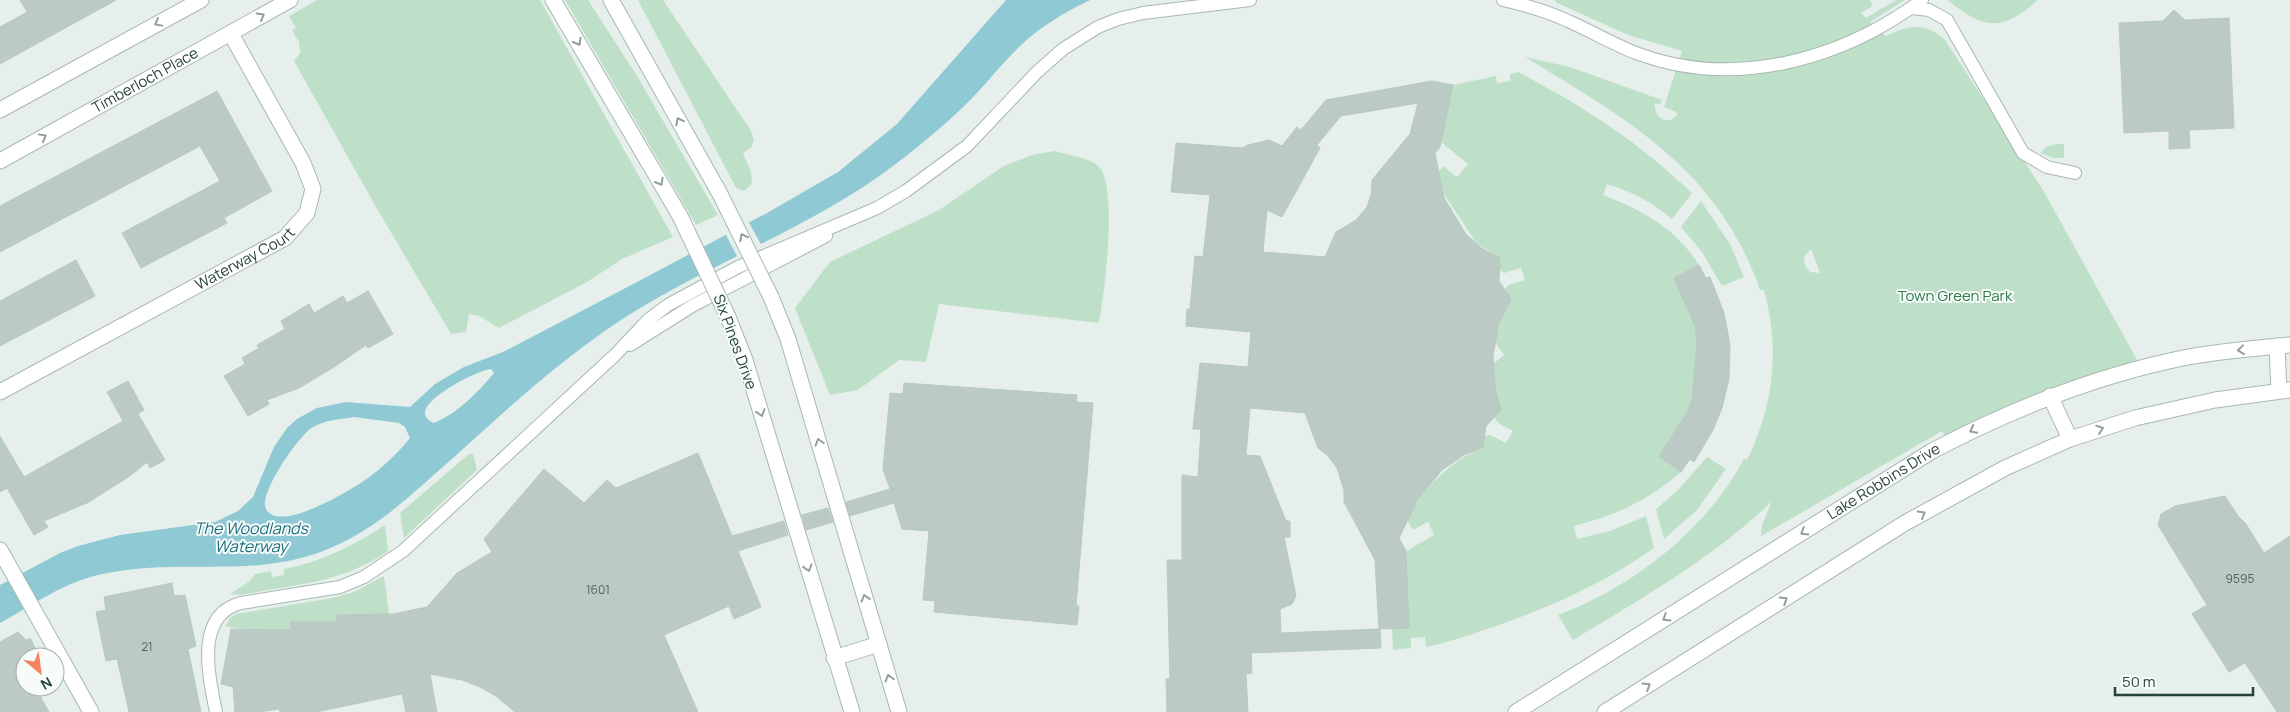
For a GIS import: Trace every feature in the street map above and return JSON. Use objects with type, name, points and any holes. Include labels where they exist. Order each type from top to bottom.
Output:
[{"type":"street","points":[[0,110],[201,0]]},
{"type":"street","name":"Timberloch Place","points":[[0,161],[290,0]]},
{"type":"street","name":"Six Pines Drive","points":[[553,0],[680,216],[728,317],[745,360],[834,658],[852,712]]},
{"type":"street","points":[[611,0],[720,194],[771,297],[788,339],[899,712]]},
{"type":"street","points":[[216,712],[208,673],[208,656],[214,626],[224,611],[241,603],[340,587],[382,566],[403,552],[615,355],[648,320],[692,291],[769,252],[877,208],[930,175],[967,146],[1037,72],[1062,49],[1098,26],[1143,13],[1250,0]]},
{"type":"street","points":[[1503,0],[1567,20],[1637,54],[1681,65],[1717,69],[1769,66],[1822,54],[1854,40],[1922,0]]},
{"type":"street","points":[[1911,8],[1929,10],[1947,20],[2024,154],[2047,167],[2075,173]]},
{"type":"street","name":"Waterway Court","points":[[0,392],[285,238],[307,213],[313,189],[303,163],[231,34]]},
{"type":"street","points":[[1605,712],[1905,523],[2005,468],[2070,439],[2124,421],[2174,408],[2285,390],[2284,346]]},
{"type":"street","name":"Lake Robbins Drive","points":[[1516,712],[1932,452],[1980,426],[2050,396],[2085,384],[2171,361],[2284,346]]},
{"type":"street","points":[[2050,396],[2070,439]]},
{"type":"street","points":[[0,550],[91,712]]},
{"type":"street","points":[[834,658],[879,644]]},
{"type":"green space","points":[[317,0],[540,0],[673,237],[622,259],[587,282],[499,328],[479,316],[469,314],[466,332],[451,334],[376,207],[294,61],[300,53],[299,42],[292,30],[296,28],[289,16]]},
{"type":"green space","points":[[565,0],[588,0],[637,76],[718,215],[696,225]]},
{"type":"green space","points":[[638,0],[663,0],[751,131],[754,140],[751,148],[743,153],[751,172],[752,184],[744,191],[736,188]]},
{"type":"green space","name":"Town Green Park","points":[[1556,0],[1870,0],[1873,6],[1861,13],[1866,18],[1896,0],[1905,0],[1870,22],[1886,36],[1902,29],[1917,27],[1931,30],[1945,40],[2043,190],[2141,367],[1948,443],[1942,431],[1761,536],[1762,525],[1772,501],[1727,540],[1677,576],[1573,640],[1558,615],[1613,589],[1665,553],[1709,509],[1728,485],[1744,459],[1747,460],[1763,419],[1772,376],[1773,355],[1769,312],[1764,290],[1760,290],[1742,248],[1720,211],[1694,180],[1665,152],[1634,127],[1525,57],[1570,67],[1662,100],[1660,105],[1655,103],[1655,109],[1659,117],[1671,120],[1678,113],[1664,107],[1682,51],[1628,35],[1555,2]],"holes":[[[1811,249],[1820,273],[1810,272],[1805,266],[1804,257]]]},
{"type":"green space","points":[[1947,0],[2038,0],[2014,18],[1993,23],[1983,22],[1972,17]]},
{"type":"green space","points":[[1518,72],[1610,126],[1651,157],[1692,193],[1672,219],[1649,203],[1616,187],[1607,184],[1603,195],[1632,207],[1669,230],[1680,240],[1699,265],[1674,278],[1695,326],[1697,341],[1692,400],[1687,413],[1659,456],[1681,472],[1656,491],[1631,506],[1574,526],[1577,539],[1610,531],[1646,516],[1654,548],[1617,572],[1560,601],[1499,625],[1445,643],[1426,647],[1425,637],[1411,638],[1411,648],[1393,650],[1392,628],[1409,627],[1406,551],[1434,535],[1428,522],[1413,530],[1407,520],[1413,509],[1429,487],[1449,468],[1483,447],[1483,436],[1490,435],[1506,443],[1513,431],[1499,423],[1495,417],[1493,364],[1504,355],[1495,342],[1503,314],[1504,292],[1508,285],[1525,280],[1521,268],[1504,273],[1498,268],[1500,258],[1477,244],[1440,188],[1437,173],[1443,166],[1457,177],[1468,164],[1441,142],[1453,85],[1496,76],[1497,83],[1510,81],[1510,74]]},
{"type":"green space","points":[[2064,144],[2064,158],[2054,158],[2040,153],[2046,147]]},
{"type":"green space","points":[[1055,151],[1092,162],[1096,164],[1103,174],[1109,214],[1107,265],[1099,323],[939,304],[926,362],[899,360],[858,390],[830,395],[795,308],[830,262],[939,210],[1004,166],[1032,155]]},
{"type":"green space","points":[[1701,201],[1730,244],[1744,277],[1722,286],[1702,252],[1681,227]]},
{"type":"green space","points":[[469,454],[473,454],[477,470],[404,538],[400,513]]},
{"type":"green space","points":[[1707,457],[1726,469],[1697,510],[1664,539],[1656,509],[1678,490]]},
{"type":"green space","points":[[385,525],[388,551],[360,567],[331,578],[249,594],[230,594],[250,581],[255,574],[271,571],[272,577],[284,575],[284,569],[324,558],[361,540]]},
{"type":"green space","points":[[384,576],[389,614],[337,615],[337,622],[290,622],[291,630],[257,631],[225,626],[231,617],[236,614],[332,598],[354,592]]},
{"type":"water","name":"The Woodlands Waterway","points":[[1006,0],[1090,0],[1053,20],[1036,32],[946,122],[904,158],[860,189],[792,228],[652,301],[596,337],[533,387],[398,506],[363,531],[329,549],[296,559],[264,565],[133,569],[98,575],[72,583],[0,623],[0,585],[60,553],[78,546],[120,535],[215,522],[238,511],[253,497],[274,447],[287,428],[297,419],[317,408],[346,402],[410,407],[435,384],[464,367],[503,352],[767,213],[838,172],[897,124]],"holes":[[[491,369],[494,373],[474,395],[451,414],[434,423],[426,417],[426,409],[444,391],[471,376]],[[354,417],[399,423],[405,427],[410,438],[377,471],[357,485],[315,508],[285,516],[273,515],[266,509],[265,501],[268,491],[281,465],[307,432],[323,423]]]},
{"type":"pier","points":[[748,221],[762,246],[738,258],[725,233]]},
{"type":"building","points":[[20,0],[116,0],[0,64],[0,27],[27,12]]},
{"type":"building","points":[[2174,10],[2185,20],[2229,18],[2234,128],[2189,130],[2190,148],[2169,149],[2169,131],[2124,133],[2119,23],[2163,21]]},
{"type":"building","points":[[1432,81],[1453,85],[1440,147],[1435,153],[1444,198],[1466,234],[1481,248],[1500,258],[1499,281],[1511,299],[1499,324],[1493,355],[1495,388],[1501,410],[1486,426],[1483,447],[1464,455],[1442,470],[1417,501],[1399,538],[1406,551],[1409,628],[1379,629],[1375,560],[1344,502],[1344,490],[1337,468],[1328,456],[1318,448],[1305,413],[1250,408],[1246,455],[1260,456],[1286,521],[1290,521],[1290,537],[1284,537],[1296,596],[1292,604],[1280,609],[1281,633],[1380,629],[1381,648],[1251,653],[1252,673],[1246,674],[1248,712],[1167,712],[1166,679],[1170,679],[1167,560],[1182,560],[1182,475],[1198,477],[1201,429],[1193,429],[1200,363],[1248,367],[1251,332],[1186,326],[1187,309],[1190,309],[1195,256],[1203,257],[1210,195],[1171,192],[1176,143],[1242,148],[1269,140],[1282,146],[1297,127],[1301,130],[1326,100]],"holes":[[[1418,103],[1410,134],[1372,180],[1371,195],[1367,207],[1356,220],[1336,232],[1325,257],[1263,252],[1267,210],[1282,217],[1320,148],[1317,145],[1341,116]]]},
{"type":"building","points":[[217,91],[272,191],[224,218],[227,223],[141,268],[122,233],[220,181],[200,146],[0,252],[0,206]]},
{"type":"building","points":[[76,260],[95,296],[0,346],[0,301]]},
{"type":"building","points":[[1699,265],[1706,278],[1710,277],[1724,313],[1730,345],[1729,379],[1722,408],[1713,430],[1694,462],[1690,459],[1681,472],[1659,456],[1687,413],[1692,400],[1697,341],[1695,326],[1674,278]]},
{"type":"building","points":[[368,291],[393,334],[368,348],[366,345],[299,388],[267,400],[269,404],[248,416],[224,376],[245,364],[242,358],[259,348],[257,345],[285,329],[281,321],[309,304],[314,313],[343,296],[347,303]]},
{"type":"building","points":[[128,381],[144,410],[138,414],[165,460],[150,468],[147,462],[130,476],[87,503],[44,521],[48,527],[34,535],[7,488],[0,492],[0,436],[24,477],[123,421],[107,392]]},
{"type":"building","points":[[904,383],[1077,395],[1076,402],[1093,403],[1076,606],[1079,606],[1077,625],[934,612],[935,601],[923,600],[929,531],[902,529],[894,503],[850,516],[846,502],[890,489],[883,469],[890,393],[903,394]]},
{"type":"building","points":[[698,453],[732,536],[784,521],[788,535],[738,551],[761,607],[734,619],[729,606],[664,635],[698,712],[515,712],[496,696],[480,687],[462,680],[430,674],[437,712],[406,712],[402,694],[316,712],[280,712],[279,709],[260,712],[235,712],[233,687],[221,684],[231,629],[291,630],[290,622],[337,622],[336,615],[393,614],[427,607],[457,573],[492,552],[484,539],[544,469],[584,503],[607,480],[616,488]]},
{"type":"building","points":[[2225,496],[2238,516],[2246,524],[2264,553],[2290,536],[2290,712],[2277,712],[2245,663],[2229,672],[2192,614],[2207,605],[2158,525],[2161,514],[2175,506]]},
{"type":"building","points":[[828,508],[833,522],[806,530],[802,515]]},
{"type":"building","points":[[172,583],[174,596],[185,595],[196,646],[188,649],[201,712],[129,712],[117,659],[106,661],[96,612],[106,610],[104,597]]},
{"type":"building","points":[[18,632],[26,640],[30,638],[35,647],[15,647],[15,697],[41,697],[49,712],[0,712],[0,642]]}]
